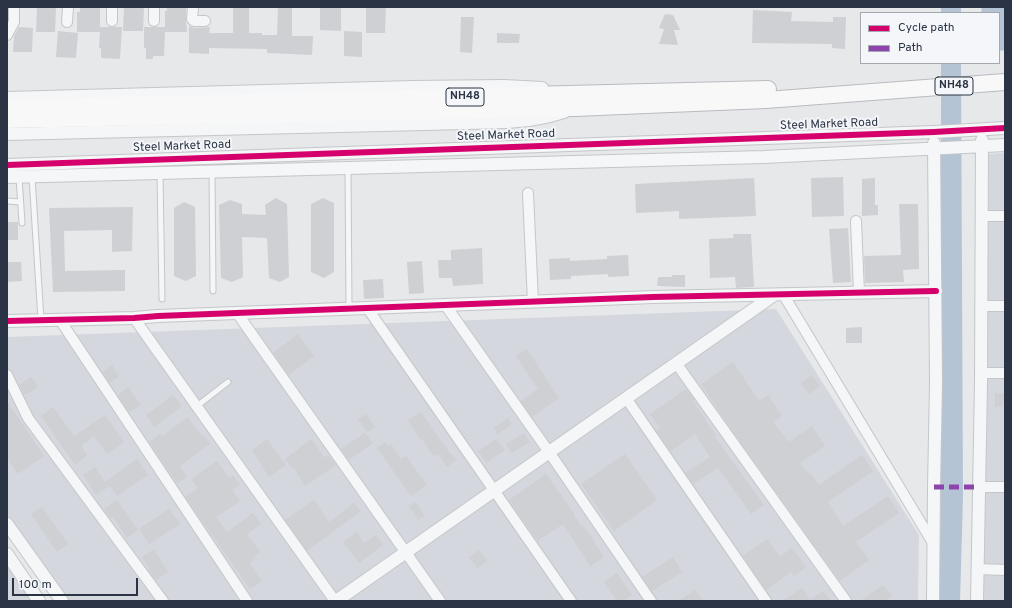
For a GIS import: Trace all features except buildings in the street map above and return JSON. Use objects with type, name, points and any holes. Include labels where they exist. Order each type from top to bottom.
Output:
[{"type":"highway","name":"NH48","points":[[7,108],[766,100],[922,83],[986,78],[1005,72]]},
{"type":"highway","name":"NH48","points":[[986,78],[1005,82]]},
{"type":"highway","name":"NH48","points":[[7,120],[576,101]]},
{"type":"street","points":[[7,35],[14,22],[14,7]]},
{"type":"street","points":[[68,7],[68,22]]},
{"type":"street","points":[[112,7],[112,21]]},
{"type":"street","points":[[154,7],[154,21]]},
{"type":"street","points":[[193,7],[192,19],[194,21],[205,21]]},
{"type":"street","points":[[7,98],[351,88],[497,86],[547,88],[576,101]]},
{"type":"street","points":[[7,134],[514,121],[550,116],[576,101]]},
{"type":"street","name":"Steel Market Road","points":[[7,165],[934,132],[1005,128]]},
{"type":"street","points":[[977,601],[981,373],[982,129]]},
{"type":"street","points":[[933,601],[936,383],[934,132]]},
{"type":"street","name":"Steel Market Road","points":[[13,177],[524,162],[764,157],[934,150],[1005,145]]},
{"type":"street","points":[[524,146],[524,162]]},
{"type":"street","points":[[211,157],[212,171]]},
{"type":"street","points":[[160,159],[160,173]]},
{"type":"street","points":[[31,164],[32,177]]},
{"type":"street","points":[[528,193],[533,302]]},
{"type":"street","points":[[981,216],[1005,216]]},
{"type":"street","points":[[856,221],[859,293]]},
{"type":"street","points":[[7,321],[134,318],[653,297],[936,291]]},
{"type":"street","points":[[779,295],[933,543]]},
{"type":"street","points":[[134,318],[336,601],[676,363],[779,295]]},
{"type":"street","points":[[446,306],[549,452],[651,601]]},
{"type":"street","points":[[981,306],[1005,306]]},
{"type":"street","points":[[368,309],[571,601]]},
{"type":"street","points":[[237,313],[440,601]]},
{"type":"street","points":[[60,320],[247,601]]},
{"type":"street","points":[[676,363],[846,601]]},
{"type":"street","points":[[981,373],[1005,373]]},
{"type":"street","points":[[7,375],[28,418],[163,601]]},
{"type":"street","points":[[626,398],[766,601]]},
{"type":"street","points":[[979,487],[1005,487]]},
{"type":"street","points":[[7,524],[62,601]]},
{"type":"street","points":[[7,554],[39,601]]},
{"type":"street","points":[[977,569],[1005,570]]},
{"type":"lane","points":[[348,167],[349,310]]},
{"type":"lane","points":[[212,171],[213,291]]},
{"type":"lane","points":[[160,173],[162,299]]},
{"type":"lane","points":[[13,177],[20,202],[22,223]]},
{"type":"lane","points":[[32,177],[40,320]]},
{"type":"lane","points":[[7,201],[20,202]]},
{"type":"lane","points":[[197,406],[228,382]]},
{"type":"shaded area","points":[[1005,153],[1005,601],[983,601],[989,154]]},
{"type":"shaded area","points":[[776,309],[919,535],[918,601],[69,601],[7,514],[7,337]]},
{"type":"shaded area","points":[[7,561],[35,601],[7,601]]},
{"type":"water","points":[[941,7],[961,7],[961,12],[941,12]]},
{"type":"water","points":[[982,7],[1005,7],[1005,50],[1000,51],[1000,12],[981,12]]},
{"type":"water","points":[[941,64],[961,64],[963,497],[960,601],[939,601],[941,499]]},
{"type":"marked path","points":[[934,487],[979,487]]},
{"type":"cycle path","points":[[7,165],[934,132],[1005,128]]},
{"type":"cycle path","points":[[7,321],[134,318],[653,297],[936,291]]}]
